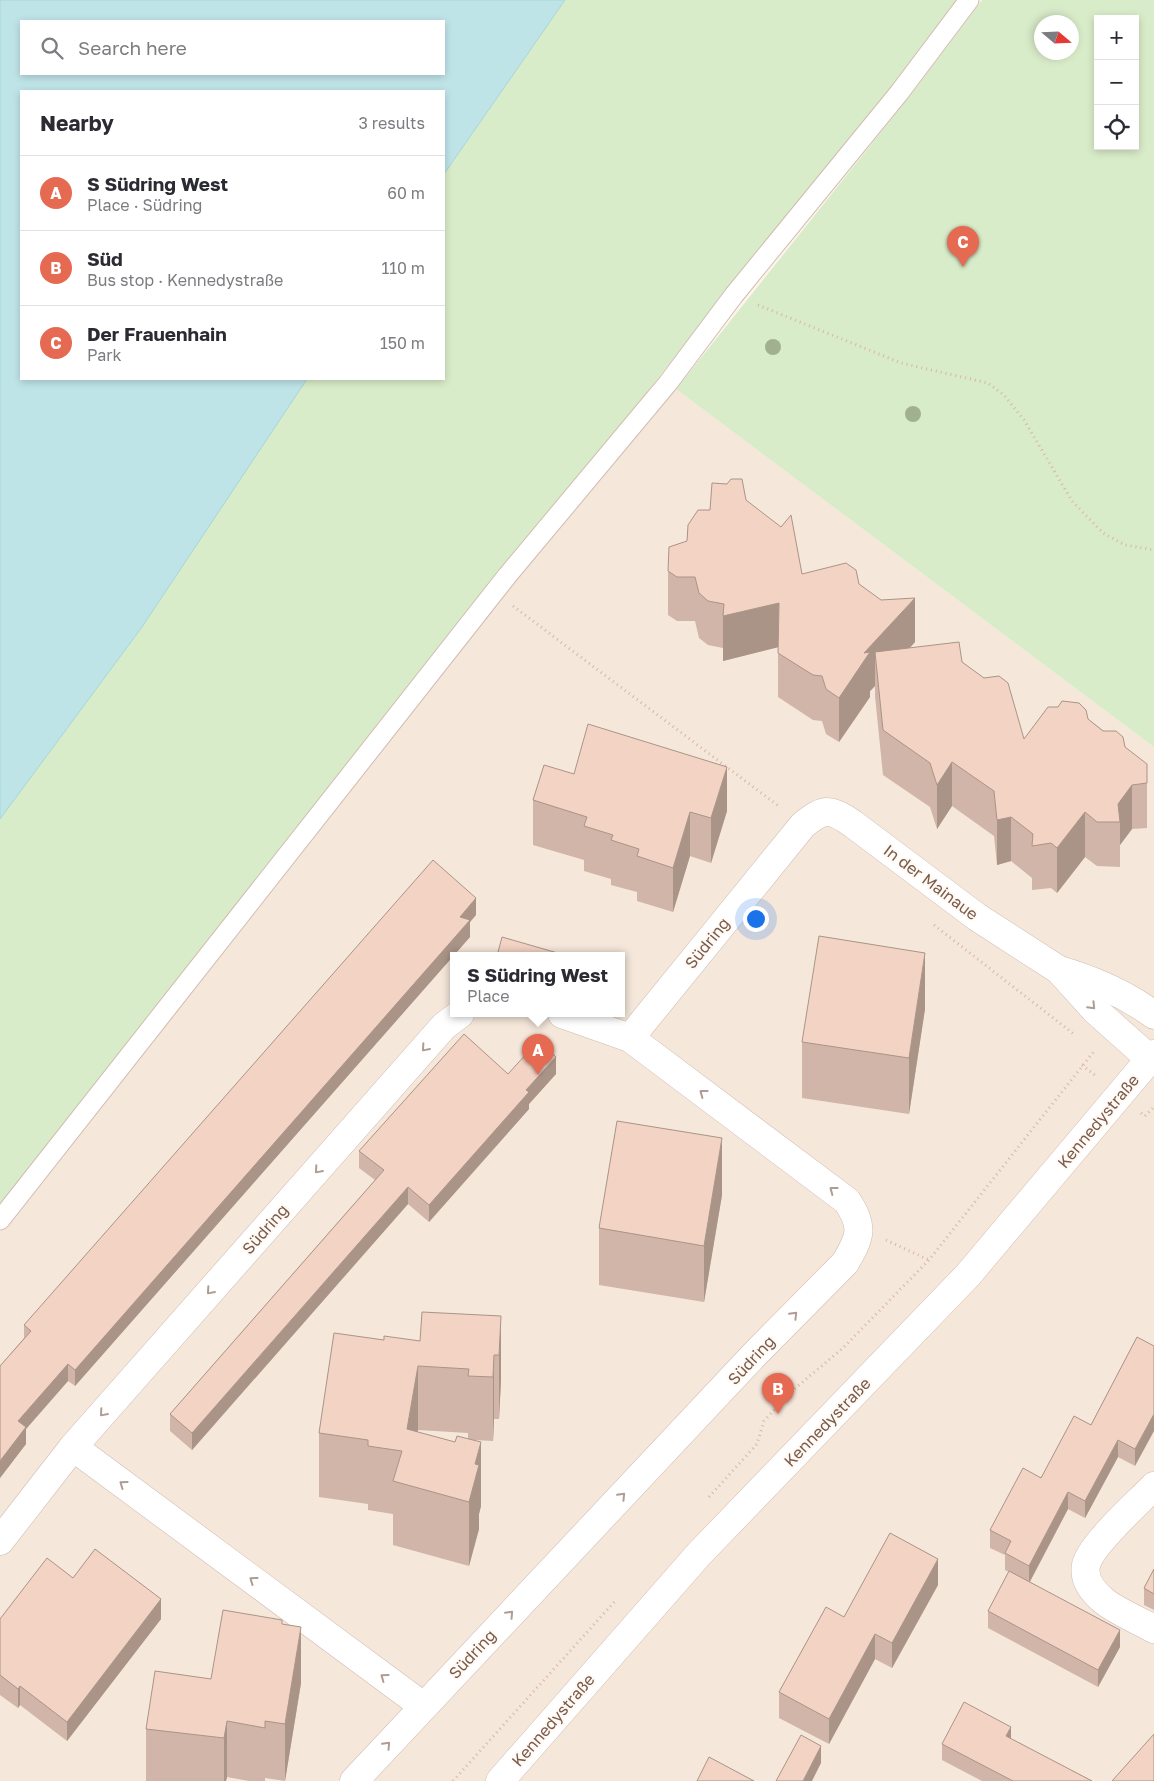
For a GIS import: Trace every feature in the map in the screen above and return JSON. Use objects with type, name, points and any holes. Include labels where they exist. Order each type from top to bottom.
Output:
[{"type":"street","name":"In der Mainaue","points":[[803,825],[816,814],[825,811],[836,812],[978,917],[1059,970],[1114,1026],[1152,1057]]},
{"type":"street","name":"Südring","points":[[630,1038],[803,825]]},
{"type":"street","name":"In der Mainaue","points":[[1059,970],[1095,980],[1135,1000],[1154,1015]]},
{"type":"street","name":"Südring","points":[[0,1541],[73,1447],[444,1026],[456,1017]]},
{"type":"street","points":[[570,1017],[630,1038],[847,1201],[857,1216],[860,1228]]},
{"type":"street","name":"Kennedystraße","points":[[500,1781],[699,1554],[968,1275],[1152,1057]]},
{"type":"street","name":"Südring","points":[[354,1781],[755,1354],[845,1263],[856,1246],[860,1228]]},
{"type":"street","points":[[73,1447],[423,1706]]},
{"type":"street","points":[[1154,1486],[1100,1542],[1086,1565],[1086,1576],[1089,1586],[1105,1602],[1154,1629]]},
{"type":"lane","points":[[0,1220],[495,592],[668,383],[734,295],[899,93],[969,0]]},
{"type":"path","points":[[734,295],[901,363],[988,383],[1004,395],[1024,420],[1072,501],[1097,527],[1103,533],[1125,545],[1154,550]]},
{"type":"path","points":[[495,592],[803,825]]},
{"type":"path","points":[[931,923],[1079,1038]]},
{"type":"path","points":[[705,1502],[757,1444],[764,1421],[786,1397],[843,1348],[929,1260],[1114,1026]]},
{"type":"path","points":[[1087,1044],[1094,1050]]},
{"type":"path","points":[[1144,1116],[1154,1107]]},
{"type":"path","points":[[860,1228],[929,1260]]},
{"type":"path","points":[[453,1781],[619,1596]]},
{"type":"shaded area","points":[[668,383],[1154,747],[1154,1781],[0,1781],[0,1232]]},
{"type":"green space","points":[[565,0],[959,0],[893,89],[732,285],[0,1205],[0,819],[142,627],[306,380],[445,380],[445,173]]},
{"type":"green space","points":[[982,0],[1154,0],[1154,747],[676,389],[909,97]]},
{"type":"water","points":[[0,0],[565,0],[445,173],[445,90],[20,90],[20,380],[306,380],[142,627],[0,819]]},
{"type":"building","points":[[731,479],[742,479],[746,500],[781,527],[791,515],[802,574],[846,563],[856,570],[859,584],[881,600],[915,598],[864,653],[870,652],[839,698],[826,689],[822,676],[813,675],[778,653],[779,603],[723,616],[724,604],[708,601],[699,593],[695,577],[677,577],[668,571],[669,547],[687,541],[688,525],[698,510],[710,510],[712,483],[727,484]]},
{"type":"building","points":[[959,642],[962,662],[984,678],[999,676],[1008,683],[1024,739],[1048,707],[1058,707],[1062,701],[1079,703],[1086,710],[1088,719],[1103,731],[1116,731],[1123,737],[1125,747],[1147,764],[1147,783],[1132,785],[1118,804],[1120,822],[1097,822],[1085,812],[1057,848],[1051,843],[1032,846],[1033,834],[1011,817],[997,820],[994,791],[952,762],[937,785],[930,763],[883,730],[875,652]]},
{"type":"building","points":[[588,724],[727,767],[711,818],[690,812],[673,868],[637,856],[639,849],[611,840],[613,835],[584,826],[587,817],[533,800],[544,765],[574,774]]},
{"type":"building","points":[[433,860],[476,898],[460,917],[470,920],[75,1370],[68,1364],[18,1421],[26,1427],[0,1461],[0,1366],[31,1331],[24,1325]]},
{"type":"building","points":[[819,936],[925,953],[909,1058],[802,1042]]},
{"type":"building","points":[[502,937],[554,952],[498,952]]},
{"type":"building","points":[[464,1034],[508,1074],[538,1041],[556,1057],[526,1090],[529,1092],[429,1205],[408,1187],[192,1433],[170,1414],[384,1170],[359,1151]]},
{"type":"building","points":[[617,1121],[722,1138],[704,1246],[599,1228]]},
{"type":"building","points":[[422,1312],[501,1316],[499,1355],[494,1355],[493,1377],[468,1376],[469,1369],[418,1366],[407,1429],[455,1442],[457,1436],[481,1442],[475,1464],[479,1465],[469,1502],[393,1481],[402,1451],[368,1446],[368,1440],[319,1433],[334,1333],[384,1340],[384,1336],[420,1341]]},
{"type":"building","points":[[1137,1337],[1154,1346],[1154,1414],[1135,1449],[1118,1440],[1085,1501],[1068,1492],[1029,1566],[1005,1553],[1011,1541],[990,1530],[1023,1468],[1041,1478],[1074,1416],[1091,1425]]},
{"type":"building","points":[[890,1533],[938,1559],[892,1643],[875,1634],[829,1719],[779,1692],[826,1607],[844,1617]]},
{"type":"building","points":[[95,1549],[161,1599],[67,1722],[20,1686],[18,1689],[0,1675],[0,1619],[47,1558],[73,1578]]},
{"type":"building","points":[[1154,1569],[1154,1594],[1144,1588]]},
{"type":"building","points":[[1009,1571],[1120,1630],[1098,1670],[988,1611]]},
{"type":"building","points":[[223,1610],[282,1620],[282,1624],[301,1627],[285,1724],[265,1721],[265,1728],[227,1721],[224,1738],[146,1729],[155,1671],[211,1679]]},
{"type":"building","points":[[964,1702],[1011,1727],[1006,1736],[1092,1781],[1013,1781],[942,1744]]},
{"type":"building","points":[[1154,1734],[1154,1781],[1112,1781]]},
{"type":"building","points":[[801,1735],[821,1746],[803,1781],[776,1781]]},
{"type":"building","points":[[709,1757],[754,1781],[697,1781]]},
{"type":"place","name":"Der Frauenhain","points":[[963,267]]},
{"type":"place","name":"S Südring West","points":[[538,1075]]},
{"type":"place","name":"Süd","points":[[778,1414]]}]
